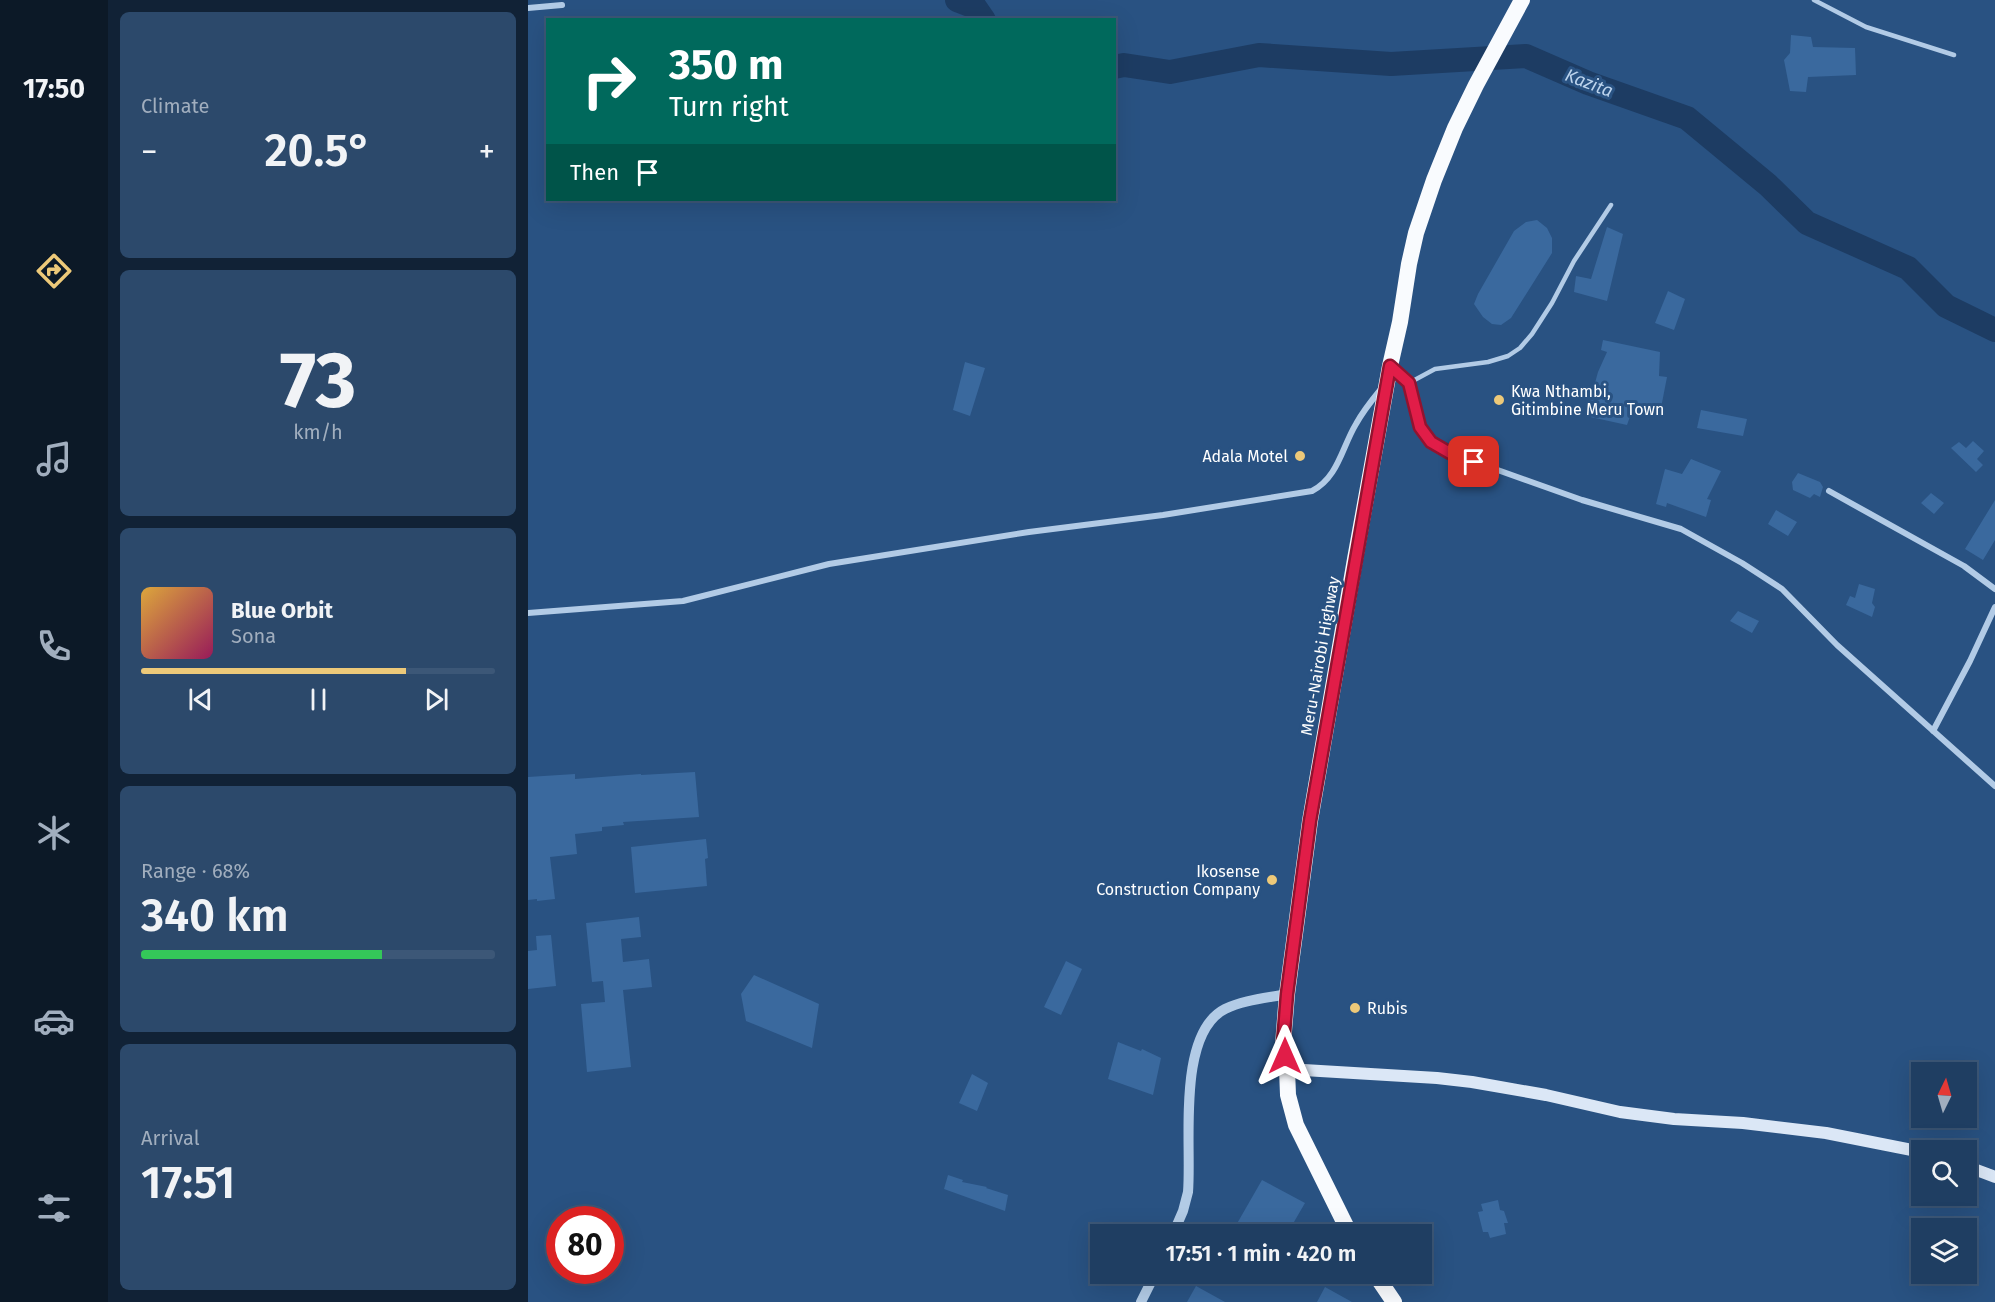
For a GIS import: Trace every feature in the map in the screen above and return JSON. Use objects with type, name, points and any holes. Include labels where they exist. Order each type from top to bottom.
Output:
[{"type":"highway","name":"Meru-Nairobi Highway","points":[[1345,1224],[1296,1125],[1288,1095],[1283,1044],[1287,994],[1316,788],[1416,233],[1455,128],[1517,7]]},
{"type":"highway","points":[[1382,1284],[1394,1302]]},
{"type":"main road","points":[[1287,1069],[1472,1082],[1546,1095],[1620,1112],[1826,1133],[1911,1150]]},
{"type":"main road","points":[[1977,1170],[1995,1177]]},
{"type":"street","points":[[528,8],[562,5]]},
{"type":"street","points":[[528,613],[683,601],[829,564],[1312,491],[1321,487],[1331,475],[1355,426],[1389,374],[1409,383],[1420,427],[1431,442],[1450,453],[1582,500],[1681,529],[1782,589],[1837,645],[1995,786]]},
{"type":"street","points":[[1829,490],[1964,567],[1995,589]]},
{"type":"street","points":[[1933,731],[1995,607]]},
{"type":"street","points":[[1177,1224],[1188,1192],[1191,1075],[1196,1047],[1203,1031],[1224,1009],[1287,994]]},
{"type":"street","points":[[1141,1302],[1150,1284]]},
{"type":"lane","points":[[1814,0],[1866,27],[1954,55]]},
{"type":"lane","points":[[1409,383],[1435,369],[1488,363],[1508,356],[1520,348],[1552,303],[1574,261],[1611,205]]},
{"type":"building","points":[[1791,35],[1811,37],[1813,47],[1855,48],[1856,75],[1808,77],[1806,92],[1790,91],[1784,60],[1790,53]]},
{"type":"building","points":[[1537,220],[1547,228],[1552,238],[1552,253],[1511,318],[1501,325],[1492,324],[1483,317],[1474,304],[1478,294],[1514,231],[1526,222]]},
{"type":"building","points":[[1607,227],[1623,234],[1607,301],[1574,292],[1576,276],[1591,279]]},
{"type":"building","points":[[1668,291],[1685,299],[1674,330],[1655,323]]},
{"type":"building","points":[[1603,340],[1660,352],[1659,376],[1667,377],[1660,413],[1634,405],[1627,425],[1586,416],[1588,400],[1590,401],[1598,372],[1607,352],[1601,350]]},
{"type":"building","points":[[965,362],[985,368],[970,416],[953,410]]},
{"type":"building","points":[[1701,410],[1747,419],[1743,436],[1697,428]]},
{"type":"building","points":[[1973,441],[1984,451],[1977,459],[1983,465],[1976,472],[1951,448],[1959,442],[1966,448]]},
{"type":"building","points":[[1691,459],[1721,471],[1707,499],[1711,500],[1706,517],[1667,503],[1666,507],[1656,504],[1665,469],[1682,474]]},
{"type":"building","points":[[1798,473],[1820,482],[1823,487],[1820,497],[1814,494],[1810,498],[1793,490],[1792,482]]},
{"type":"building","points":[[1931,493],[1944,503],[1934,514],[1921,503]]},
{"type":"building","points":[[1995,500],[1995,540],[1983,560],[1965,549]]},
{"type":"building","points":[[1776,510],[1797,522],[1788,536],[1768,524]]},
{"type":"building","points":[[1859,584],[1875,589],[1872,603],[1875,607],[1872,617],[1846,605],[1850,596],[1855,598]]},
{"type":"building","points":[[1738,611],[1759,621],[1752,633],[1730,621]]},
{"type":"building","points":[[695,772],[699,817],[623,822],[624,825],[602,827],[602,831],[575,834],[577,854],[550,857],[555,899],[528,900],[528,777],[575,774],[575,779]]},
{"type":"building","points":[[706,839],[707,886],[635,893],[631,847]]},
{"type":"building","points":[[639,917],[641,937],[621,939],[623,962],[649,959],[652,987],[623,990],[631,1067],[587,1072],[581,1004],[605,1002],[603,981],[592,982],[586,923]]},
{"type":"building","points":[[551,935],[556,986],[528,989],[528,951],[537,950],[536,936]]},
{"type":"building","points":[[1066,961],[1082,969],[1061,1015],[1044,1007]]},
{"type":"building","points":[[754,975],[819,1004],[812,1048],[746,1021],[741,994]]},
{"type":"building","points":[[1118,1042],[1141,1051],[1142,1049],[1161,1058],[1153,1095],[1108,1079]]},
{"type":"building","points":[[972,1074],[988,1083],[977,1111],[959,1103]]},
{"type":"building","points":[[948,1175],[963,1180],[962,1182],[987,1187],[1008,1195],[1005,1211],[944,1189]]},
{"type":"building","points":[[1262,1180],[1305,1203],[1293,1224],[1237,1224]]},
{"type":"building","points":[[1498,1200],[1500,1210],[1504,1211],[1508,1223],[1504,1223],[1506,1234],[1490,1238],[1488,1232],[1483,1232],[1478,1212],[1483,1211],[1481,1204]]},
{"type":"building","points":[[1196,1286],[1225,1302],[1187,1302]]},
{"type":"building","points":[[1325,1287],[1352,1302],[1317,1302]]},
{"type":"waterway","name":"Kazita","points":[[957,0],[975,7],[983,18]]},
{"type":"waterway","name":"Kazita","points":[[1116,67],[1124,65],[1170,72],[1259,55],[1391,64],[1526,56],[1588,83],[1687,118],[1768,185],[1807,223],[1908,268],[1946,306],[1995,330]]},
{"type":"place","name":"Kwa Nthambi, Gitimbine Meru Town","points":[[1499,400]]},
{"type":"place","name":"Adala Motel","points":[[1300,456]]},
{"type":"place","name":"Ikosense Construction Company","points":[[1272,880]]},
{"type":"place","name":"Rubis","points":[[1355,1008]]},
{"type":"route","points":[[1285,1056],[1283,1044],[1287,994],[1310,821],[1390,366],[1409,383],[1420,427],[1431,442],[1450,453],[1474,462]]}]
